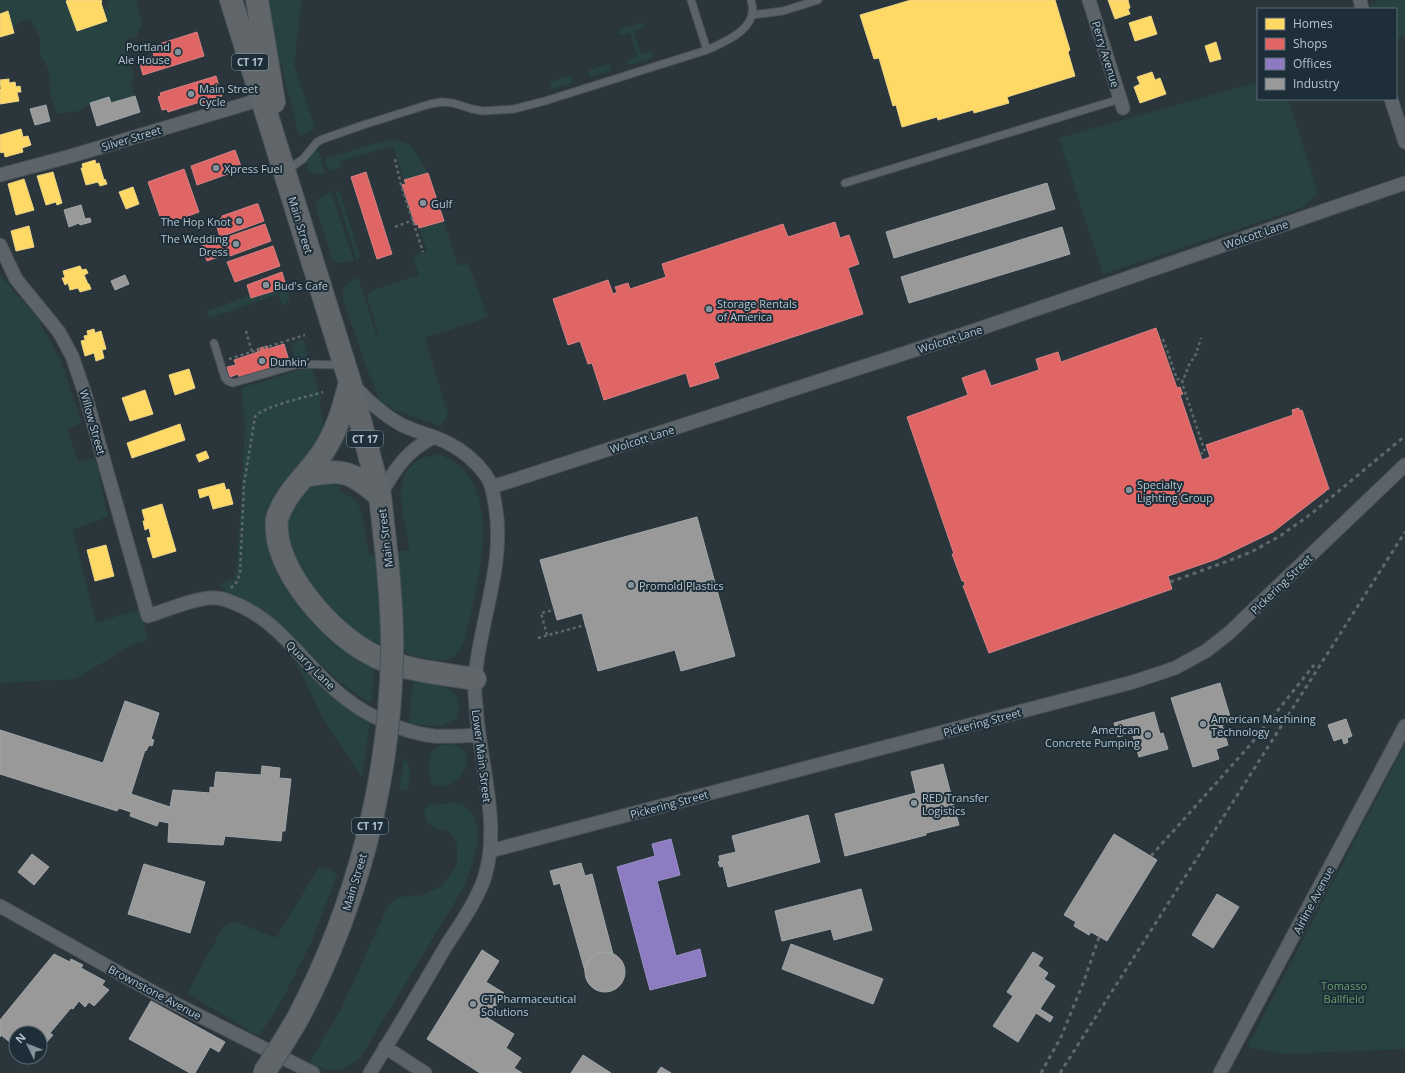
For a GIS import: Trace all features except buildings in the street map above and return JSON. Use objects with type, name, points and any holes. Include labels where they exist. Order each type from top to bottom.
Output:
[{"type":"highway","name":"Main Street","points":[[231,0],[348,374],[380,496],[388,558],[392,609],[390,703],[383,759],[372,819],[360,865],[343,918],[323,967],[298,1017],[264,1073]]},
{"type":"highway","name":"CT 17","points":[[257,0],[274,98],[273,113],[270,125]]},
{"type":"highway","points":[[348,374],[343,407],[331,438],[323,452],[305,476],[286,497],[277,520],[279,545],[285,562],[292,576],[312,603],[336,628],[378,658],[432,673],[475,679]]},
{"type":"highway","points":[[305,476],[327,472],[341,472],[360,480],[380,496]]},
{"type":"street","name":"Perry Avenue","points":[[1089,0],[1121,103]]},
{"type":"street","name":"Silver Street","points":[[0,174],[71,156],[262,99]]},
{"type":"street","points":[[1391,100],[1405,142]]},
{"type":"street","name":"Wolcott Lane","points":[[492,487],[964,334],[1405,183]]},
{"type":"street","name":"Willow Street","points":[[0,245],[16,280],[59,332],[72,356],[86,394],[148,616]]},
{"type":"street","name":"Lower Main Street","points":[[348,374],[383,414],[408,428],[449,443],[474,462],[486,474],[492,487],[497,512],[497,550],[491,593],[480,645],[475,679],[477,718],[491,823],[490,851],[484,879],[472,902],[370,1073]]},
{"type":"street","points":[[380,496],[391,476],[406,457],[418,446],[434,437]]},
{"type":"street","name":"Pickering Street","points":[[490,851],[1133,682],[1175,668],[1206,651],[1229,633],[1405,465]]},
{"type":"street","name":"Quarry Lane","points":[[148,616],[206,598],[224,599],[245,608],[272,625],[345,698],[364,710],[385,721],[418,733],[447,736],[479,735]]},
{"type":"street","name":"Airline Avenue","points":[[1220,1073],[1405,726]]},
{"type":"street","name":"Brownstone Avenue","points":[[0,906],[162,997],[313,1073]]},
{"type":"street","points":[[386,1048],[425,1073]]},
{"type":"lane","points":[[691,0],[706,50]]},
{"type":"lane","points":[[284,171],[303,159],[317,142],[323,139],[430,104],[441,102],[453,103],[483,111],[514,109],[706,50],[732,38],[740,32],[752,15],[753,8],[751,0]]},
{"type":"lane","points":[[752,15],[783,11],[818,0]]},
{"type":"lane","points":[[845,183],[1121,103]]},
{"type":"lane","points":[[214,343],[225,378],[233,383],[299,364],[348,374]]},
{"type":"path","points":[[395,160],[412,220],[423,252]]},
{"type":"path","points":[[395,227],[412,220]]},
{"type":"path","points":[[246,331],[252,352]]},
{"type":"path","points":[[220,362],[305,335]]},
{"type":"path","points":[[1200,454],[1205,452],[1183,390],[1182,383],[1188,365],[1196,354],[1201,338]]},
{"type":"path","points":[[1163,339],[1177,379],[1183,379]]},
{"type":"path","points":[[228,591],[236,583],[240,574],[244,484],[255,417],[267,409],[322,392]]},
{"type":"path","points":[[547,636],[541,613],[554,610]]},
{"type":"path","points":[[538,638],[585,625]]},
{"type":"green space","points":[[0,0],[65,0],[97,25],[107,21],[104,11],[109,0],[136,0],[142,25],[136,37],[126,40],[134,77],[131,85],[135,96],[111,103],[109,97],[90,103],[79,111],[57,114],[50,94],[49,70],[40,55],[40,37],[30,20],[21,21],[12,28],[8,12],[0,14]]},
{"type":"green space","points":[[266,0],[302,0],[294,65],[315,128],[312,131],[301,135],[299,135],[272,31]]},
{"type":"green space","points":[[1381,0],[1405,0],[1405,36],[1397,39],[1397,8],[1371,8],[1370,4]]},
{"type":"green space","points":[[640,23],[644,25],[644,28],[634,32],[641,54],[651,51],[653,53],[653,58],[630,65],[627,64],[626,60],[637,56],[630,33],[619,35],[618,31]]},
{"type":"green space","points":[[610,64],[610,71],[592,77],[589,76],[589,70]]},
{"type":"green space","points":[[569,76],[572,77],[573,80],[571,83],[553,89],[550,87],[550,82]]},
{"type":"green space","points":[[1257,82],[1257,100],[1288,100],[1318,193],[1301,208],[1103,274],[1059,138]]},
{"type":"green space","points":[[392,139],[411,145],[428,173],[404,180],[393,146],[341,161],[340,168],[330,171],[327,168],[325,158]]},
{"type":"green space","points":[[318,148],[325,174],[310,173],[307,169],[308,160]]},
{"type":"green space","points":[[335,191],[340,193],[360,256],[357,260]]},
{"type":"green space","points":[[331,192],[354,261],[337,263],[332,259],[316,209],[318,200],[322,196]]},
{"type":"green space","points":[[444,221],[458,266],[468,263],[488,317],[425,338],[448,415],[441,426],[392,409],[389,405],[381,405],[343,300],[343,291],[350,281],[358,277],[378,340],[379,338],[367,296],[371,291],[419,275],[413,256],[427,251],[419,228]]},
{"type":"green space","points":[[0,275],[35,315],[61,361],[82,423],[67,429],[79,462],[95,457],[108,516],[73,530],[96,623],[140,609],[148,640],[131,645],[76,679],[0,683]]},
{"type":"green space","points":[[286,286],[290,299],[283,307],[279,294],[209,318],[207,311],[250,295],[251,298],[255,298]]},
{"type":"green space","points":[[303,339],[309,358],[290,362],[289,358],[295,357],[291,343]]},
{"type":"green space","points":[[305,368],[312,369],[321,397],[320,406],[324,426],[310,451],[299,466],[280,485],[269,508],[265,523],[268,541],[280,574],[303,610],[329,633],[374,664],[372,703],[360,697],[340,682],[264,610],[235,600],[219,584],[233,579],[237,569],[245,426],[241,388]]},
{"type":"green space","points":[[439,454],[462,467],[475,487],[481,507],[483,529],[479,576],[465,639],[456,655],[446,660],[433,660],[419,657],[374,642],[359,634],[347,625],[310,586],[293,555],[289,539],[288,523],[294,506],[302,495],[311,487],[316,484],[341,486],[340,491],[348,495],[358,504],[369,555],[409,550],[401,502],[403,478],[409,468],[418,460]]},
{"type":"green space","points":[[285,649],[335,700],[370,723],[362,777],[322,717],[297,664]]},
{"type":"green space","points":[[413,678],[440,685],[448,688],[454,693],[458,699],[459,708],[456,719],[442,726],[409,724]]},
{"type":"green space","name":"Tomasso Ballfield","points":[[1405,744],[1405,1049],[1283,1054],[1247,1047]]},
{"type":"green space","points":[[441,745],[458,745],[464,751],[467,761],[466,767],[460,777],[456,781],[446,786],[433,785],[430,778],[429,761],[431,753],[434,749]]},
{"type":"green space","points":[[404,758],[410,770],[407,791],[399,790]]},
{"type":"green space","points":[[459,803],[471,812],[476,821],[478,832],[475,856],[464,887],[360,1058],[347,1067],[336,1070],[324,1069],[309,1063],[341,1009],[389,904],[399,897],[423,895],[442,886],[457,865],[457,843],[449,831],[437,829],[427,823],[424,813],[428,805]]},
{"type":"green space","points":[[319,867],[329,869],[337,875],[312,941],[281,1002],[258,1036],[187,993],[223,927],[234,921],[276,938]]},
{"type":"railway","points":[[1170,582],[1251,552],[1280,536],[1311,514],[1405,436]]},
{"type":"railway","points":[[1060,1073],[1405,532]]},
{"type":"railway","points":[[1151,856],[1251,744],[1314,665]]},
{"type":"railway","points":[[1041,1073],[1061,1037],[1084,981],[1099,937]]},
{"type":"place","name":"Portland Ale House","points":[[178,52]]},
{"type":"place","name":"Main Street Cycle","points":[[191,94]]},
{"type":"place","name":"Xpress Fuel","points":[[216,168]]},
{"type":"place","name":"Gulf","points":[[423,203]]},
{"type":"place","name":"The Hop Knot","points":[[239,221]]},
{"type":"place","name":"The Wedding Dress","points":[[236,244]]},
{"type":"place","name":"Bud's Cafe","points":[[266,285]]},
{"type":"place","name":"Storage Rentals of America","points":[[709,309]]},
{"type":"place","name":"Dunkin'","points":[[262,361]]},
{"type":"place","name":"Specialty Lighting Group","points":[[1129,490]]},
{"type":"place","name":"Promold Plastics","points":[[631,585]]},
{"type":"place","name":"American Machining Technology","points":[[1203,724]]},
{"type":"place","name":"American Concrete Pumping","points":[[1148,735]]},
{"type":"place","name":"RED Transfer Logistics","points":[[914,803]]},
{"type":"place","name":"CT Pharmaceutical Solutions","points":[[473,1004]]}]
